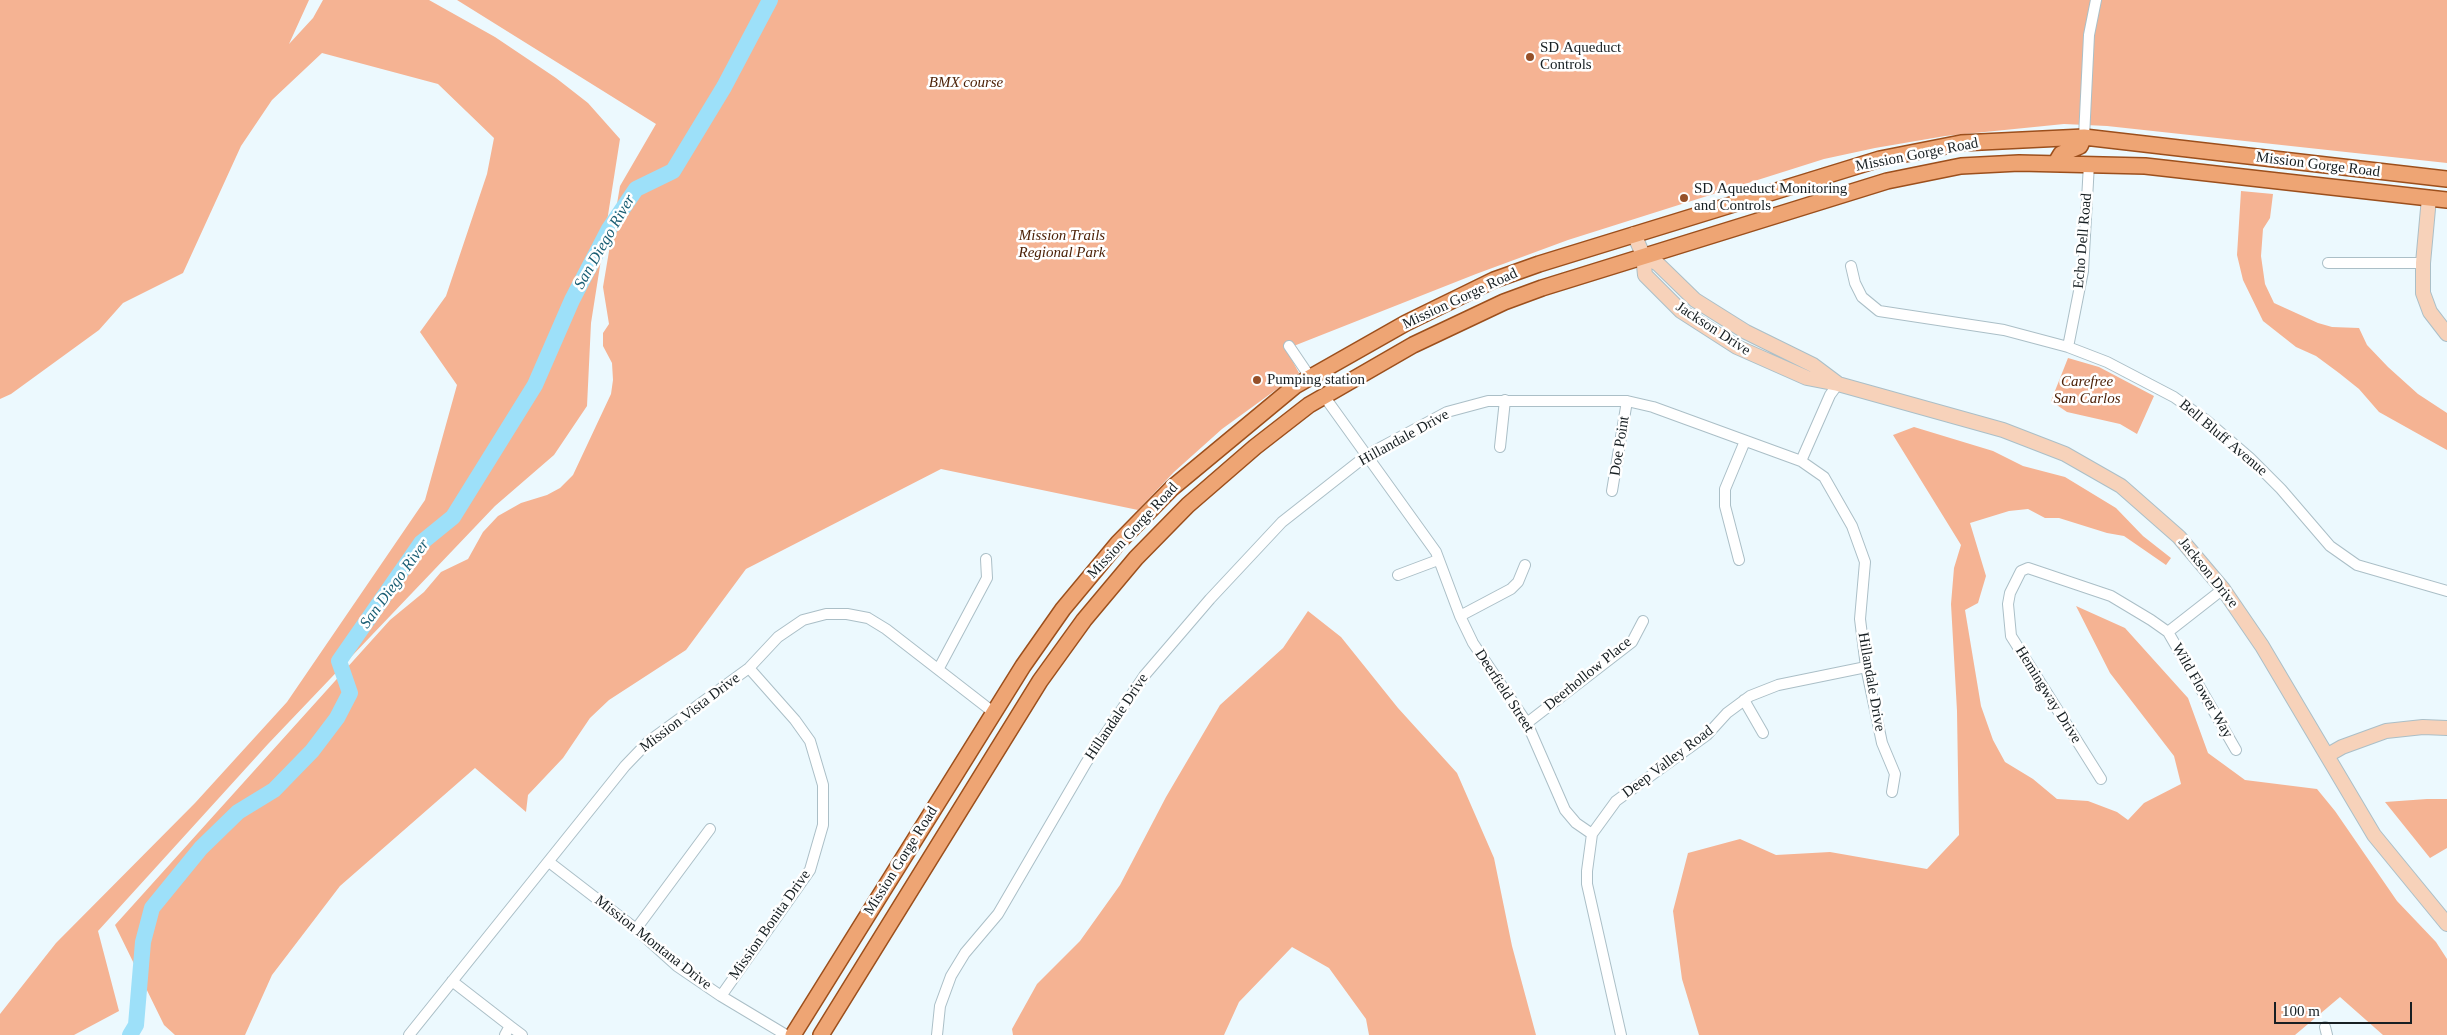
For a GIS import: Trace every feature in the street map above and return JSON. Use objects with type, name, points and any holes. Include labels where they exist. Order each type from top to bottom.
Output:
[{"type":"main road","points":[[2056,164],[2061,154],[2080,146],[2084,136]]},
{"type":"main road","name":"Mission Gorge Road","points":[[793,1035],[993,712],[1063,609],[1118,543],[1172,488],[1243,427],[1295,386],[1406,323],[1494,280],[1634,234],[1880,159],[1960,143],[2084,136],[2447,179]]},
{"type":"main road","name":"Mission Gorge Road","points":[[821,1035],[1002,741],[1084,620],[1136,558],[1188,505],[1255,447],[1309,405],[1413,346],[1504,302],[1643,255],[1886,181],[1961,166],[2089,164],[2145,166],[2447,200]]},
{"type":"main road","points":[[2429,198],[2423,263],[2423,293],[2430,312],[2447,334]]},
{"type":"main road","points":[[1634,234],[1643,255]]},
{"type":"main road","name":"Jackson Drive","points":[[1643,255],[1658,264],[1695,300],[1746,332],[1813,364],[1838,384],[2003,430],[2065,454],[2121,486],[2179,537],[2223,589],[2262,646],[2374,835],[2445,919]]},
{"type":"main road","points":[[2328,755],[2342,747],[2386,731],[2423,727],[2447,728]]},
{"type":"street","points":[[2084,136],[2089,35],[2096,0]]},
{"type":"street","name":"Echo Dell Road","points":[[2068,347],[2083,270],[2089,164]]},
{"type":"street","points":[[2328,263],[2423,263]]},
{"type":"street","name":"Bell Bluff Avenue","points":[[1851,266],[1855,283],[1862,297],[1880,310],[2004,330],[2068,347],[2107,362],[2174,397],[2206,420],[2274,483],[2330,546],[2357,565],[2447,591]]},
{"type":"street","points":[[1289,346],[1310,377]]},
{"type":"street","points":[[1801,461],[1830,395],[1838,384]]},
{"type":"street","name":"Deerfield Street","points":[[1324,396],[1436,552],[1460,616],[1473,643],[1528,723],[1565,810],[1576,823],[1592,834]]},
{"type":"street","points":[[1500,447],[1505,400]]},
{"type":"street","name":"Hillandale Drive","points":[[937,1035],[940,1006],[951,976],[965,953],[998,914],[1086,763],[1144,676],[1210,599],[1282,522],[1366,456],[1447,412],[1488,401],[1627,401],[1653,407],[1801,461],[1824,478],[1852,526],[1865,562],[1860,619],[1866,667],[1882,744],[1895,774],[1892,792]]},
{"type":"street","name":"Doe Point","points":[[1612,491],[1627,401]]},
{"type":"street","points":[[1739,560],[1725,506],[1725,489],[1745,441]]},
{"type":"street","points":[[938,668],[987,578],[986,559]]},
{"type":"street","points":[[1398,576],[1438,560]]},
{"type":"street","points":[[1460,616],[1511,589],[1518,582],[1525,565]]},
{"type":"street","name":"Hemingway Drive","points":[[2101,779],[2011,636],[2008,604],[2010,593],[2021,571],[2028,568],[2110,596],[2168,632]]},
{"type":"street","points":[[2168,632],[2223,589]]},
{"type":"street","name":"Mission Vista Drive","points":[[409,1035],[625,766],[650,741],[749,668],[778,636],[803,620],[826,614],[847,614],[868,618],[886,629],[938,668],[993,712]]},
{"type":"street","name":"Deerhollow Place","points":[[1528,723],[1632,642],[1644,621]]},
{"type":"street","name":"Wild Flower Way","points":[[2168,632],[2236,750]]},
{"type":"street","name":"Deep Valley Road","points":[[1592,834],[1616,801],[1707,735],[1727,713],[1750,696],[1778,685],[1866,667]]},
{"type":"street","name":"Mission Bonita Drive","points":[[721,996],[810,870],[823,825],[823,785],[810,741],[795,720],[749,668]]},
{"type":"street","points":[[1744,700],[1763,733]]},
{"type":"street","points":[[636,929],[710,829]]},
{"type":"street","points":[[1592,834],[1586,871],[1587,884],[1622,1035]]},
{"type":"street","name":"Mission Montana Drive","points":[[549,862],[636,929],[677,966],[721,996],[786,1035]]},
{"type":"street","points":[[452,980],[507,1030],[522,1035]]},
{"type":"green space","points":[[0,0],[309,0],[289,44],[313,18],[323,0],[429,0],[495,37],[556,78],[588,103],[620,139],[591,323],[587,406],[554,455],[495,506],[268,744],[98,931],[119,1011],[74,1035],[0,1035],[0,1014],[56,943],[195,803],[287,702],[425,500],[457,385],[420,332],[446,296],[487,174],[494,138],[438,84],[322,53],[272,100],[241,146],[183,273],[123,303],[99,330],[11,394],[0,399]]},
{"type":"green space","name":"Mission Trails Regional Park","points":[[457,0],[2447,0],[2447,163],[2107,126],[2064,124],[1945,136],[1875,148],[1824,159],[1568,240],[1286,349],[1299,373],[1222,429],[1174,472],[1138,510],[941,469],[746,569],[686,650],[609,700],[590,718],[563,758],[528,795],[526,812],[475,768],[340,886],[272,975],[245,1035],[175,1035],[164,1025],[115,925],[390,620],[424,592],[441,572],[468,559],[483,532],[498,516],[521,503],[547,495],[560,488],[573,475],[611,394],[613,380],[612,363],[603,346],[603,333],[609,324],[603,287],[620,186],[656,124]]},
{"type":"green space","points":[[2241,191],[2273,194],[2270,218],[2263,229],[2261,256],[2265,284],[2274,303],[2318,323],[2332,327],[2359,328],[2367,345],[2388,367],[2418,394],[2447,413],[2447,450],[2379,412],[2359,389],[2339,373],[2316,356],[2296,347],[2263,321],[2243,280],[2237,255]]},
{"type":"green space","name":"Carefree San Carlos","points":[[2068,358],[2099,367],[2154,396],[2137,434],[2120,424],[2067,412],[2051,401]]},
{"type":"green space","points":[[1914,427],[1993,451],[2023,466],[2065,477],[2116,508],[2143,536],[2171,558],[2166,565],[2124,536],[2107,533],[2059,518],[2045,518],[2028,509],[2009,511],[1970,523],[1986,576],[1978,603],[1965,610],[1981,706],[1993,740],[2005,762],[2033,779],[2057,799],[2088,801],[2117,812],[2128,820],[2144,803],[2181,784],[2174,756],[2110,673],[2076,606],[2125,628],[2188,698],[2208,753],[2245,780],[2317,789],[2335,811],[2397,901],[2436,942],[2447,959],[2447,1035],[2383,1035],[2340,997],[2295,1035],[1699,1035],[1682,979],[1673,911],[1688,853],[1740,839],[1776,855],[1830,852],[1927,869],[1959,835],[1957,711],[1951,604],[1954,568],[1961,545],[1893,435]]},
{"type":"green space","points":[[1308,611],[1341,637],[1398,708],[1457,773],[1494,858],[1512,946],[1536,1035],[1369,1035],[1366,1019],[1329,968],[1292,947],[1239,1002],[1224,1035],[1013,1035],[1012,1029],[1037,984],[1080,941],[1120,885],[1166,797],[1220,705],[1283,648]]},
{"type":"green space","points":[[2447,799],[2447,848],[2430,858],[2385,802]]},
{"type":"waterway","name":"San Diego River","points":[[130,1035],[136,1025],[143,942],[152,908],[201,848],[238,812],[274,790],[312,751],[337,718],[350,693],[339,661],[421,543],[453,517],[535,385],[572,300],[609,229],[636,189],[673,171],[724,87],[770,0]]},
{"type":"place","name":"SD Aqueduct Controls","points":[[1530,57]]},
{"type":"place","name":"SD Aqueduct Monitoring and Controls","points":[[1684,198]]},
{"type":"place","name":"Pumping station","points":[[1257,380]]},
{"type":"park label","name":"BMX course","points":[[966,83]]}]
